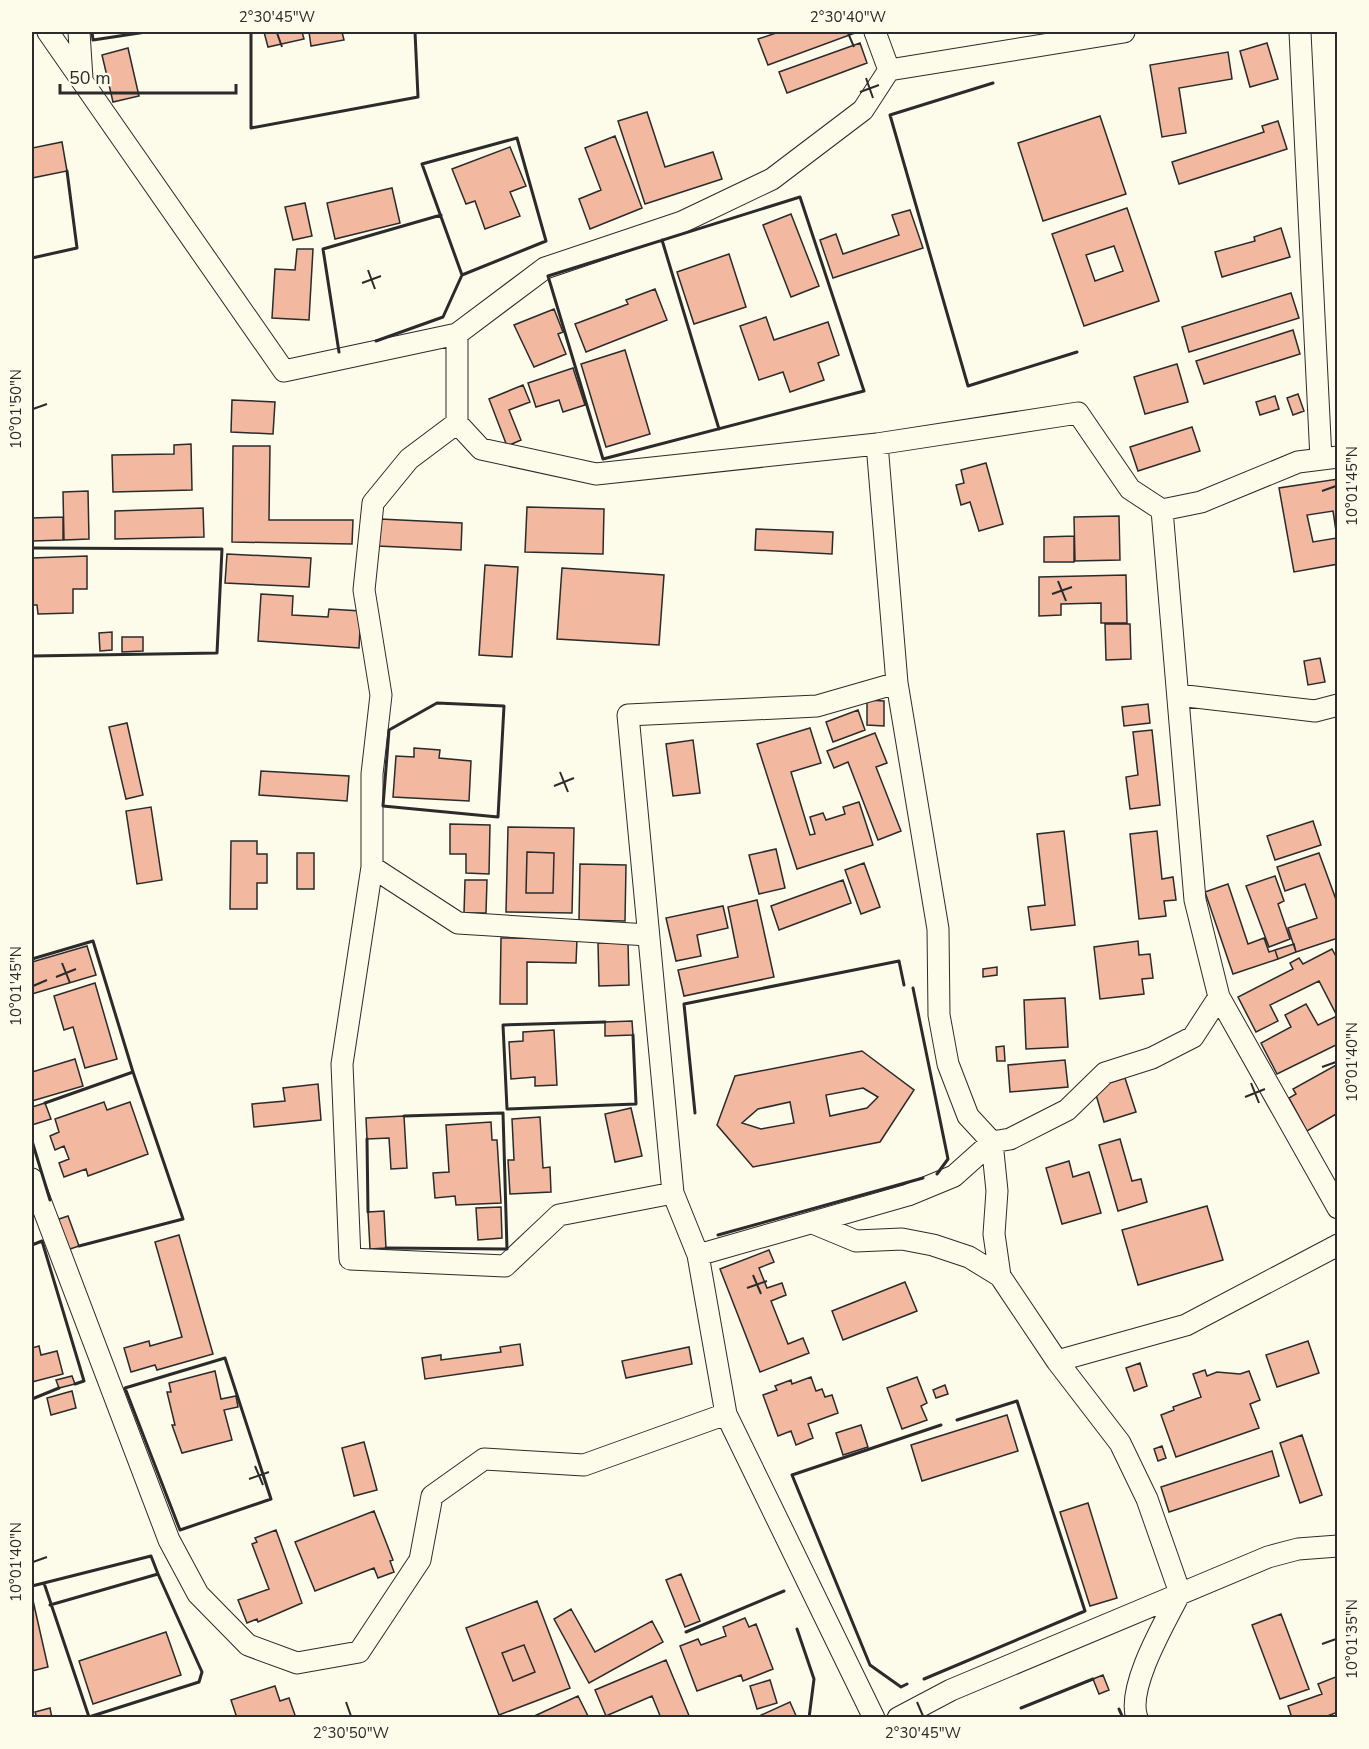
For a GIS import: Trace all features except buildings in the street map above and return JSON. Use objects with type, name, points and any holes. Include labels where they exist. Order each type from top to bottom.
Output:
[{"type":"street","points":[[48,32],[82,79],[102,113],[284,371],[457,333],[545,268],[682,222],[772,179],[863,110],[889,70],[1124,32]]},
{"type":"street","points":[[79,32],[82,79]]},
{"type":"street","points":[[875,32],[889,70]]},
{"type":"street","points":[[457,333],[457,423],[481,448],[596,474],[878,444],[1078,413],[1130,489],[1162,510],[1201,502],[1298,462],[1329,458],[1300,32]]},
{"type":"street","points":[[457,423],[409,459],[373,503],[364,590],[381,695],[372,774],[372,867],[342,1064],[350,1260],[505,1266],[559,1215],[673,1193]]},
{"type":"street","points":[[878,444],[897,683],[938,929],[939,1016],[948,1064],[968,1116],[992,1142],[997,1191],[994,1234],[1000,1276]]},
{"type":"street","points":[[1162,510],[1195,900],[1219,997],[1338,1208]]},
{"type":"street","points":[[874,1718],[726,1414],[698,1256],[673,1193],[628,714],[817,706],[897,683]]},
{"type":"street","points":[[1178,695],[1315,711],[1338,705]]},
{"type":"street","points":[[372,867],[458,923],[648,935]]},
{"type":"street","points":[[698,1256],[908,1195],[954,1176],[992,1142],[1010,1139],[1067,1110],[1105,1073],[1152,1058],[1193,1037],[1219,997]]},
{"type":"street","points":[[32,1179],[169,1540],[198,1594],[248,1645],[297,1663],[359,1652],[420,1560],[432,1496],[484,1460],[584,1465],[726,1414]]},
{"type":"street","points":[[814,1224],[855,1241],[902,1239],[933,1245],[969,1257],[1000,1276],[1057,1361],[1120,1443],[1147,1498],[1180,1593],[1159,1633],[1140,1682],[1133,1706],[1137,1718]]},
{"type":"street","points":[[1057,1361],[1186,1325],[1338,1245]]},
{"type":"street","points":[[898,1718],[951,1690],[1268,1557],[1298,1549],[1338,1546]]},
{"type":"wall","points":[[92,32],[93,40],[146,32]]},
{"type":"wall","points":[[251,32],[251,128],[418,97],[415,32]]},
{"type":"wall","points":[[993,83],[890,115],[968,386],[1077,352]]},
{"type":"wall","points":[[517,138],[546,241],[462,275],[422,164],[517,138]]},
{"type":"wall","points":[[32,258],[77,248],[67,171]]},
{"type":"wall","points":[[800,197],[864,391],[603,459],[548,276],[800,197]]},
{"type":"wall","points":[[339,352],[323,249],[441,215]]},
{"type":"wall","points":[[662,240],[719,429]]},
{"type":"wall","points":[[376,341],[443,317],[462,275]]},
{"type":"wall","points":[[32,548],[222,549],[217,653],[32,656]]},
{"type":"wall","points":[[437,703],[504,706],[498,817],[383,806],[389,730],[437,703]]},
{"type":"wall","points":[[32,959],[93,941],[133,1072]]},
{"type":"wall","points":[[695,1113],[684,1004],[899,961],[904,985]]},
{"type":"wall","points":[[913,988],[948,1159],[937,1174]]},
{"type":"wall","points":[[605,1022],[503,1025],[507,1109],[636,1104],[633,1035]]},
{"type":"wall","points":[[45,1103],[133,1072],[183,1219],[79,1246]]},
{"type":"wall","points":[[386,1248],[507,1249],[503,1113],[404,1116]]},
{"type":"wall","points":[[367,1139],[368,1212]]},
{"type":"wall","points":[[32,1141],[50,1200]]},
{"type":"wall","points":[[718,1235],[923,1178]]},
{"type":"wall","points":[[32,1245],[42,1241],[84,1381],[75,1384]]},
{"type":"wall","points":[[225,1358],[271,1499],[180,1530],[125,1388],[225,1358]]},
{"type":"wall","points":[[32,1399],[59,1388]]},
{"type":"wall","points":[[924,1679],[1085,1611],[1017,1401],[957,1420]]},
{"type":"wall","points":[[907,1684],[901,1687],[870,1665],[792,1475],[941,1425]]},
{"type":"wall","points":[[32,1586],[151,1556],[158,1574]]},
{"type":"wall","points":[[44,1583],[89,1717],[199,1682],[202,1672],[158,1574],[50,1605]]},
{"type":"wall","points":[[686,1632],[784,1591]]},
{"type":"wall","points":[[797,1629],[814,1679],[809,1718]]},
{"type":"wall","points":[[1021,1708],[1093,1679]]},
{"type":"wall","points":[[1119,1709],[1123,1718]]}]
